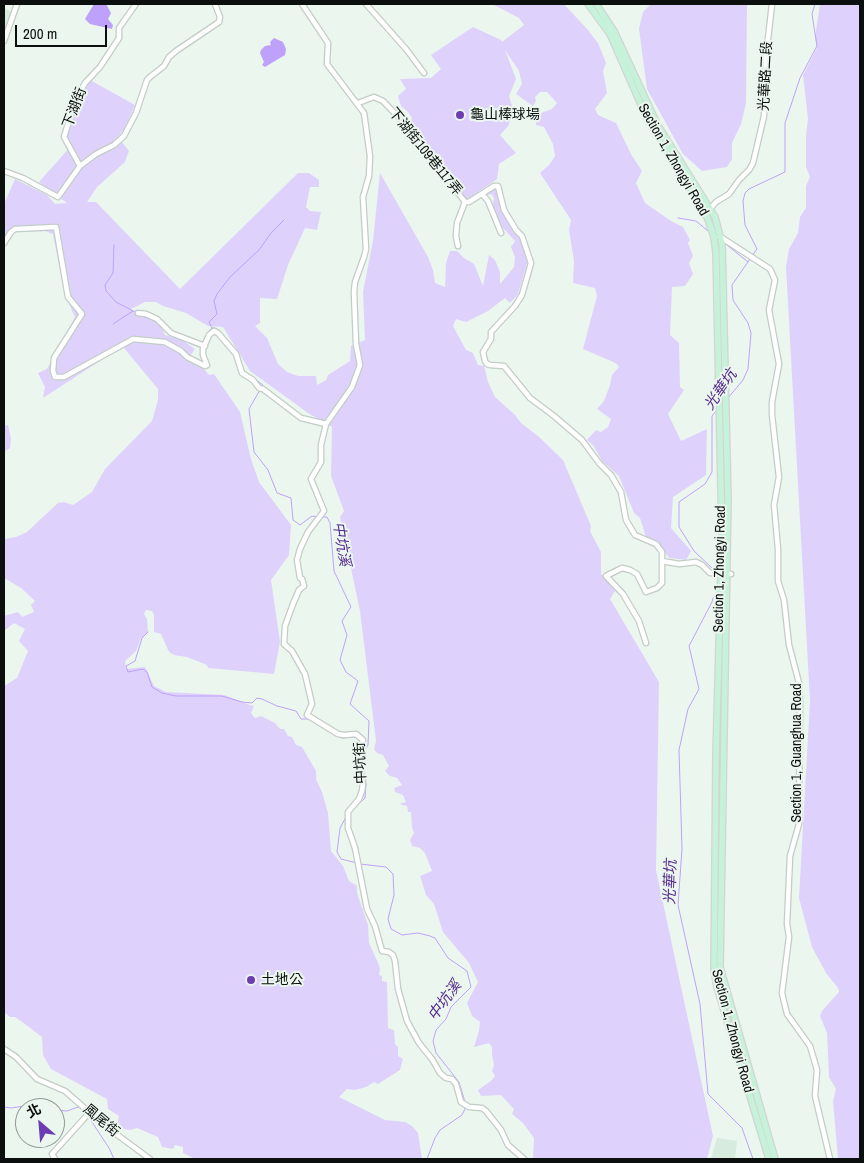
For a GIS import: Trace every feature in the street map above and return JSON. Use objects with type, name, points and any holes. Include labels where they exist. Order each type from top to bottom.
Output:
[{"type":"main road","name":"Section 1, Zhongyi Road","points":[[588,4],[610,34],[659,140],[706,212],[723,250],[727,416],[724,429],[716,684],[720,967],[775,1159]]},
{"type":"main road","name":"Section 1, Zhongyi Road","points":[[596,4],[614,31],[638,93]]},
{"type":"main road","name":"Section 1, Zhongyi Road","points":[[717,236],[719,390],[720,417],[724,429],[729,574],[727,684],[719,803],[714,970],[732,1043],[769,1159]]},
{"type":"main road","points":[[716,684],[727,684]]},
{"type":"main road","points":[[732,1043],[742,1040]]},
{"type":"street","points":[[4,42],[17,4]]},
{"type":"street","name":"下湖街","points":[[80,166],[64,137],[74,104],[85,83],[100,67],[119,38],[119,28],[136,4]]},
{"type":"street","points":[[4,171],[24,178],[58,197],[80,166],[121,139],[130,127],[147,80],[164,66],[169,57],[176,51],[219,22],[220,17],[215,4]]},
{"type":"street","points":[[302,4],[328,42],[328,64],[358,103]]},
{"type":"street","points":[[366,4],[406,49],[424,73]]},
{"type":"street","name":"光華路二段","points":[[706,212],[716,202],[729,194],[749,170],[752,162],[764,116],[767,41],[772,4]]},
{"type":"street","name":"下湖街109巷117弄","points":[[358,103],[374,97],[378,97],[383,101],[411,131],[465,202]]},
{"type":"street","name":"中坑街","points":[[358,103],[364,113],[370,156],[363,197],[366,249],[355,282],[354,311],[356,344],[360,365],[352,387],[326,424],[321,445],[321,462],[311,479],[324,511],[308,532],[297,560],[300,578],[304,586],[296,597],[285,626],[284,644],[292,651],[305,674],[312,704],[307,715],[338,734],[344,736],[356,734],[363,741],[358,757],[363,783],[362,791],[359,799],[348,813],[348,832],[355,848],[366,909],[375,926],[382,951],[389,952],[396,961],[398,989],[407,1021],[419,1044],[432,1059],[440,1073],[446,1078],[452,1079],[456,1084],[461,1102],[469,1107],[482,1108],[486,1111],[502,1130],[508,1146],[524,1159]]},
{"type":"street","points":[[458,246],[456,236],[457,223],[465,202],[494,186],[498,186],[504,210],[516,230],[522,236],[531,263],[522,295],[515,306],[491,332],[491,338],[482,352],[487,364],[504,366],[530,398],[576,434],[598,463],[611,475],[621,492],[626,520],[635,535],[656,544],[662,552],[662,583],[653,590],[646,592],[637,574],[630,570],[622,568],[606,576],[623,594],[639,621],[646,643]]},
{"type":"street","points":[[482,194],[488,201],[502,233]]},
{"type":"street","points":[[4,243],[15,229],[56,227],[68,297],[82,314],[54,358],[53,371],[55,377],[64,377],[133,340],[165,342],[181,351],[186,357],[205,366],[207,365],[202,345],[213,332],[218,333],[236,354],[242,373],[301,418],[326,424]]},
{"type":"street","name":"Section 1, Guanghua Road","points":[[717,236],[770,269],[775,280],[769,310],[779,364],[772,402],[779,477],[774,505],[778,549],[778,581],[784,600],[789,645],[799,683],[800,697],[799,824],[790,856],[787,924],[789,937],[782,993],[787,1014],[810,1046],[818,1070],[815,1096],[830,1159]]},
{"type":"street","points":[[138,313],[157,319],[171,333],[202,345]]},
{"type":"street","points":[[662,561],[679,564],[696,562],[710,573],[729,574]]},
{"type":"street","name":"風尾街","points":[[4,1049],[37,1079],[65,1091],[88,1114],[150,1159]]},
{"type":"street","points":[[55,1159],[52,1154],[53,1152],[88,1114]]},
{"type":"shaded area","points":[[94,4],[106,4],[111,13],[108,19],[113,25],[112,29],[90,24],[85,19]]},
{"type":"shaded area","points":[[492,4],[564,4],[588,30],[598,43],[606,63],[603,71],[607,93],[595,109],[598,115],[616,123],[631,154],[642,171],[636,183],[645,203],[683,227],[690,240],[688,243],[693,256],[689,263],[693,274],[685,286],[672,287],[670,335],[679,343],[680,387],[684,390],[668,414],[681,441],[707,429],[706,475],[673,497],[671,528],[691,551],[686,560],[670,558],[657,541],[646,537],[640,518],[634,513],[619,476],[602,461],[593,445],[587,440],[596,430],[601,432],[608,427],[611,419],[597,409],[604,401],[612,375],[619,367],[617,364],[583,349],[597,296],[595,288],[573,283],[574,261],[569,230],[571,220],[540,173],[555,156],[553,144],[544,127],[536,125],[536,119],[541,113],[552,109],[557,103],[547,92],[540,92],[535,97],[536,101],[533,106],[516,94],[522,84],[519,71],[505,50],[516,79],[509,96],[512,106],[509,125],[500,135],[516,153],[499,164],[497,179],[466,200],[409,125],[412,118],[401,106],[398,96],[406,89],[400,79],[431,78],[441,69],[431,55],[473,27],[502,42],[524,25],[519,18]]},
{"type":"shaded area","points":[[651,4],[747,4],[746,103],[741,124],[732,143],[732,159],[727,167],[702,171],[683,154],[647,89],[639,29],[643,12]]},
{"type":"shaded area","points":[[820,4],[860,4],[860,1159],[838,1159],[833,1101],[836,1089],[829,1077],[827,1033],[820,1016],[822,1011],[839,992],[812,947],[799,898],[810,701],[786,267],[789,249],[798,233],[800,217],[806,208],[806,186],[810,177],[806,167],[808,119],[803,75],[817,48],[815,37]]},
{"type":"shaded area","points":[[4,8],[12,12],[4,34]]},
{"type":"shaded area","points":[[274,38],[283,42],[286,49],[285,55],[265,67],[262,65],[264,62],[260,53],[265,46],[271,45],[270,42]]},
{"type":"shaded area","points":[[90,80],[135,105],[126,126],[118,137],[129,151],[125,162],[97,187],[87,202],[96,202],[180,289],[298,173],[309,173],[319,180],[319,187],[310,187],[306,207],[310,211],[321,212],[317,230],[305,228],[288,265],[277,299],[260,298],[260,323],[255,326],[267,338],[278,364],[287,372],[298,376],[316,376],[317,385],[326,380],[328,375],[350,361],[351,346],[365,340],[363,292],[373,241],[380,173],[428,257],[435,283],[445,287],[446,263],[450,251],[457,251],[474,264],[483,286],[489,255],[495,260],[500,272],[500,284],[514,267],[515,257],[511,247],[515,241],[503,228],[492,208],[494,198],[492,194],[487,195],[486,192],[495,187],[499,191],[503,211],[523,244],[528,260],[518,294],[510,303],[505,298],[488,311],[466,322],[456,319],[453,326],[466,350],[473,353],[478,365],[484,366],[488,382],[495,397],[563,460],[591,526],[590,531],[601,552],[601,574],[616,589],[610,599],[659,682],[656,870],[713,1136],[707,1159],[533,1159],[534,1138],[523,1123],[512,1114],[514,1109],[501,1095],[481,1096],[478,1090],[495,1076],[492,1071],[494,1065],[492,1047],[489,1043],[474,1047],[480,1022],[472,1016],[467,1003],[478,982],[469,963],[443,932],[434,904],[426,895],[420,876],[432,871],[425,853],[420,848],[412,846],[410,840],[414,833],[411,812],[408,812],[407,806],[399,804],[406,802],[403,795],[395,792],[394,788],[402,785],[397,778],[390,776],[385,771],[389,766],[383,755],[377,753],[374,749],[376,741],[360,611],[340,517],[344,511],[331,476],[332,427],[308,413],[250,371],[223,327],[208,326],[186,313],[156,302],[145,302],[131,309],[135,313],[151,318],[160,324],[165,335],[182,340],[195,349],[190,356],[194,363],[203,368],[209,375],[214,374],[240,412],[251,459],[259,482],[291,525],[289,555],[271,580],[280,642],[274,674],[208,668],[207,665],[187,657],[174,655],[169,652],[161,634],[154,632],[154,615],[152,611],[146,610],[144,614],[147,619],[148,633],[141,638],[136,651],[125,661],[126,669],[145,667],[154,686],[166,692],[224,695],[254,706],[251,713],[255,718],[261,716],[275,723],[280,729],[284,729],[288,736],[292,737],[296,745],[302,747],[316,771],[316,779],[328,813],[331,851],[343,866],[349,881],[357,886],[357,893],[368,925],[369,943],[380,969],[379,975],[382,976],[382,981],[387,982],[388,1028],[394,1030],[398,1056],[403,1059],[400,1070],[378,1084],[374,1082],[366,1087],[355,1090],[347,1089],[339,1097],[385,1120],[405,1122],[412,1126],[418,1133],[422,1159],[195,1159],[183,1153],[183,1147],[175,1145],[173,1149],[162,1147],[158,1137],[137,1128],[130,1130],[120,1128],[117,1124],[119,1116],[108,1109],[107,1099],[51,1069],[43,1055],[42,1037],[15,1017],[10,1017],[4,1012],[4,686],[17,678],[28,651],[19,641],[25,629],[14,623],[4,631],[4,616],[18,612],[22,617],[34,612],[31,605],[35,601],[21,588],[4,578],[4,539],[16,537],[27,532],[58,503],[64,502],[73,505],[92,492],[105,469],[152,421],[158,400],[158,389],[124,348],[120,348],[43,398],[45,387],[38,373],[47,369],[75,317],[65,295],[53,234],[45,231],[15,232],[4,247],[4,204],[15,179],[47,195],[55,204],[67,203],[39,182],[71,146],[67,136],[77,105]]},
{"type":"shaded area","points":[[8,425],[11,439],[10,448],[4,452],[4,426]]},
{"type":"shaded area","points":[[717,1138],[737,1141],[735,1159],[711,1159]]},
{"type":"waterway","name":"光華坑","points":[[752,256],[757,249],[745,225],[743,201],[745,193],[749,189],[785,172],[785,123],[800,78],[817,46],[812,14],[815,4]]},
{"type":"waterway","points":[[678,218],[696,221],[708,231]]},
{"type":"waterway","points":[[212,328],[209,322],[217,314],[214,301],[217,294],[230,277],[259,250],[271,233],[284,220]]},
{"type":"waterway","name":"中坑溪","points":[[114,245],[113,273],[105,285],[106,291],[116,302],[137,313]]},
{"type":"waterway","points":[[727,245],[748,262]]},
{"type":"waterway","name":"光華坑","points":[[728,398],[743,380],[748,369],[751,333],[748,323],[733,300],[732,285],[750,259]]},
{"type":"waterway","points":[[113,324],[133,311]]},
{"type":"waterway","name":"中坑溪","points":[[143,316],[155,321],[170,334]]},
{"type":"waterway","name":"中坑溪","points":[[205,338],[212,328],[218,330]]},
{"type":"waterway","name":"中坑溪","points":[[224,337],[236,351]]},
{"type":"waterway","name":"中坑溪","points":[[178,338],[199,347],[201,345]]},
{"type":"waterway","name":"中坑溪","points":[[242,366],[244,371],[263,385],[262,387]]},
{"type":"waterway","name":"中坑溪","points":[[260,390],[249,409],[254,452],[268,470],[277,493],[291,498],[293,520],[300,525],[312,516],[318,517]]},
{"type":"waterway","name":"光華坑","points":[[713,569],[694,551],[679,527],[679,502],[705,484],[712,472],[712,416],[717,410]]},
{"type":"waterway","name":"中坑溪","points":[[322,517],[327,517],[330,523],[334,571],[351,607],[342,621],[347,635],[340,660],[346,672],[358,681],[350,704],[369,721],[368,745],[361,756],[366,784],[365,798],[355,807]]},
{"type":"waterway","name":"光華坑","points":[[713,598],[689,646],[699,689],[688,709],[679,750],[682,849],[678,905],[700,1004],[708,1094],[742,1128],[753,1159]]},
{"type":"waterway","points":[[148,632],[142,638],[135,661],[126,666],[128,672],[143,669],[147,672],[152,687],[162,693],[176,696],[222,696],[252,703],[257,698],[296,711],[301,719],[309,719]]},
{"type":"waterway","points":[[338,736],[342,738],[356,737]]},
{"type":"waterway","name":"中坑溪","points":[[346,817],[340,828],[337,852],[341,859],[357,863]]},
{"type":"waterway","name":"中坑溪","points":[[360,864],[386,867],[393,874],[394,895],[388,919],[391,929],[402,935],[418,933],[435,938],[448,958],[467,971],[471,987],[451,1007],[446,1019],[436,1030],[433,1041],[436,1053],[459,1082],[465,1102]]},
{"type":"waterway","name":"中坑溪","points":[[427,1159],[440,1130],[462,1115],[465,1106]]},
{"type":"waterway","points":[[4,1107],[15,1107]]},
{"type":"waterway","points":[[65,1111],[78,1107],[83,1109]]},
{"type":"waterway","points":[[88,1116],[114,1159]]},
{"type":"place","name":"龜山棒球場","points":[[460,115]]},
{"type":"place","name":"土地公","points":[[251,980]]}]
